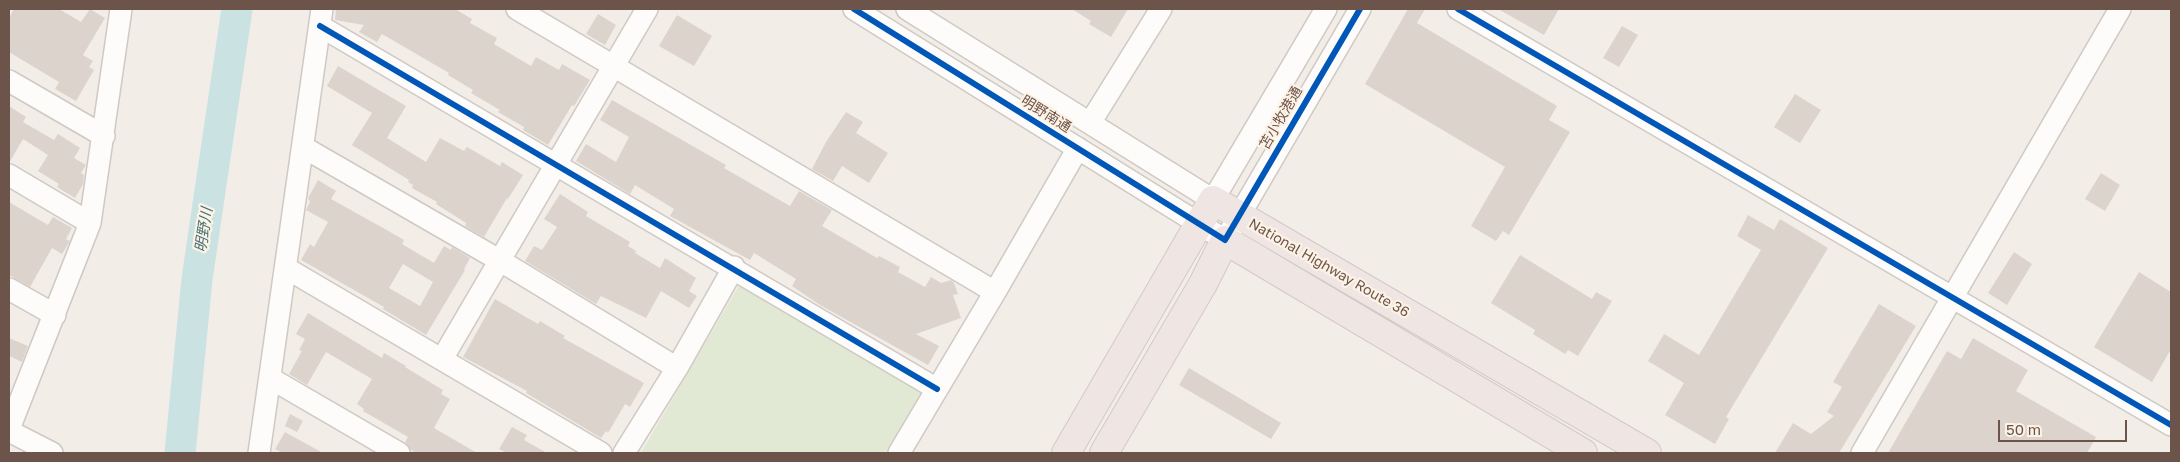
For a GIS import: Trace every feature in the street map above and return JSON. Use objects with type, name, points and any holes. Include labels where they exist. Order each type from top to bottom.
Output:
[{"type":"highway","name":"National Highway Route 36","points":[[1213,200],[1646,453]]},
{"type":"highway","points":[[1066,453],[1213,200]]},
{"type":"highway","name":"National Highway Route 36","points":[[1225,240],[1583,453]]},
{"type":"highway","points":[[1104,453],[1203,284],[1225,240]]},
{"type":"street","points":[[517,9],[996,292]]},
{"type":"street","points":[[442,360],[647,9]]},
{"type":"street","name":"明野南通","points":[[854,9],[1225,240]]},
{"type":"street","name":"明野南通","points":[[907,9],[1213,200]]},
{"type":"street","points":[[1090,123],[1161,9]]},
{"type":"street","name":"苫小牧港通","points":[[1213,200],[1326,9]]},
{"type":"street","name":"苫小牧港通","points":[[1225,240],[1360,9]]},
{"type":"street","points":[[1458,9],[2171,425]]},
{"type":"street","points":[[1862,453],[2120,9]]},
{"type":"street","points":[[52,453],[9,430],[90,223],[104,136],[118,11]]},
{"type":"street","points":[[259,453],[321,17],[557,163],[937,388]]},
{"type":"street","points":[[943,65],[958,41]]},
{"type":"street","points":[[9,80],[104,136]]},
{"type":"street","points":[[303,147],[499,260],[677,368]]},
{"type":"street","points":[[899,453],[996,292],[1078,148]]},
{"type":"street","points":[[9,175],[90,223]]},
{"type":"street","points":[[624,453],[677,368],[734,267]]},
{"type":"street","points":[[286,268],[601,453]]},
{"type":"street","points":[[9,288],[55,315]]},
{"type":"street","points":[[270,378],[398,453]]},
{"type":"green space","points":[[740,284],[922,392],[885,453],[641,453]]},
{"type":"building","points":[[14,9],[59,9],[81,22],[90,9],[105,18],[83,55],[93,61],[89,67],[94,70],[76,101],[55,89],[59,82],[9,52],[9,18]]},
{"type":"building","points":[[336,9],[455,9],[472,19],[470,23],[497,38],[494,44],[531,66],[536,57],[559,70],[562,64],[590,80],[574,106],[572,105],[548,145],[523,130],[524,127],[498,112],[500,110],[471,93],[473,90],[448,75],[449,73],[382,34],[377,42],[359,32],[364,25],[335,20]]},
{"type":"building","points":[[1072,9],[1128,9],[1111,37],[1089,24],[1091,21]]},
{"type":"building","points":[[1408,9],[1425,9],[1417,23],[1557,106],[1549,120],[1570,132],[1509,235],[1503,231],[1496,241],[1471,226],[1505,167],[1365,84]]},
{"type":"building","points":[[1498,9],[1559,9],[1544,35]]},
{"type":"building","points":[[598,14],[616,25],[605,45],[586,34]]},
{"type":"building","points":[[677,15],[712,36],[694,66],[659,46]]},
{"type":"building","points":[[1622,26],[1638,35],[1619,67],[1603,58]]},
{"type":"building","points":[[338,66],[406,106],[387,138],[426,162],[440,138],[464,151],[467,147],[500,166],[502,162],[523,175],[484,237],[465,226],[466,223],[436,204],[437,202],[412,188],[413,185],[408,182],[409,180],[352,145],[372,113],[327,86]]},
{"type":"building","points":[[1795,94],[1821,110],[1800,143],[1774,127]]},
{"type":"building","points":[[612,100],[726,165],[724,168],[790,206],[799,191],[832,210],[822,226],[877,258],[879,256],[900,267],[898,272],[925,287],[931,277],[941,283],[951,280],[958,294],[953,295],[961,318],[916,334],[939,346],[928,365],[820,305],[792,286],[796,279],[754,253],[750,260],[670,216],[674,209],[635,185],[630,194],[576,161],[586,144],[616,162],[629,137],[600,120]]},
{"type":"building","points":[[9,106],[26,117],[23,122],[54,140],[58,134],[80,148],[74,158],[86,165],[81,173],[84,175],[83,184],[75,198],[57,187],[59,184],[38,171],[48,155],[23,139],[9,163]]},
{"type":"building","points":[[846,112],[863,122],[856,133],[888,153],[869,183],[842,166],[833,181],[812,169],[826,142]]},
{"type":"building","points":[[2101,173],[2120,185],[2105,211],[2085,199]]},
{"type":"building","points":[[318,180],[336,191],[331,199],[404,240],[402,244],[434,263],[444,246],[451,250],[452,247],[470,258],[465,270],[426,335],[383,309],[384,307],[301,260],[310,244],[314,247],[328,222],[306,210],[310,202],[308,198]],"holes":[[[403,264],[433,282],[420,306],[389,288]]]},
{"type":"building","points":[[560,194],[588,212],[586,216],[630,242],[628,246],[636,251],[635,253],[660,268],[665,258],[696,278],[689,291],[697,296],[689,308],[661,291],[646,318],[601,296],[596,304],[525,261],[534,246],[542,250],[557,227],[544,219]]},
{"type":"building","points":[[9,202],[48,225],[53,217],[72,228],[66,239],[70,241],[62,254],[52,248],[30,287],[9,275]]},
{"type":"building","points":[[1748,215],[1774,230],[1780,219],[1828,248],[1726,417],[1729,419],[1715,444],[1665,415],[1684,383],[1648,361],[1664,334],[1699,355],[1761,250],[1737,236]]},
{"type":"building","points":[[2014,252],[2032,264],[2007,305],[1988,293]]},
{"type":"building","points":[[1520,255],[1592,299],[1596,292],[1612,301],[1578,356],[1568,350],[1565,354],[1533,334],[1535,330],[1491,303]]},
{"type":"building","points":[[2139,272],[2171,292],[2171,349],[2152,382],[2094,347]]},
{"type":"building","points":[[495,299],[538,324],[540,321],[565,336],[563,338],[644,383],[630,407],[625,404],[608,433],[606,431],[601,438],[526,393],[527,391],[463,357]]},
{"type":"building","points":[[1879,304],[1916,326],[1839,453],[1775,453],[1793,423],[1811,434],[1834,416],[1827,412],[1842,387],[1833,382]]},
{"type":"building","points":[[308,313],[382,358],[384,353],[443,390],[441,394],[450,399],[434,428],[477,453],[416,453],[411,450],[405,442],[408,437],[363,411],[364,409],[357,404],[372,379],[326,352],[307,385],[289,374],[302,351],[299,350],[305,339],[296,334]]},
{"type":"building","points":[[9,338],[28,346],[22,362],[9,356]]},
{"type":"building","points":[[1973,338],[2028,370],[2016,391],[2096,437],[2087,453],[1888,453],[1947,351],[1961,359]]},
{"type":"building","points":[[1189,368],[1281,423],[1271,439],[1179,385]]},
{"type":"building","points":[[290,414],[303,421],[297,432],[285,426]]},
{"type":"building","points":[[512,427],[527,435],[524,440],[547,453],[507,453],[499,449]]},
{"type":"building","points":[[285,432],[323,453],[283,453],[275,449]]},
{"type":"waterway","name":"明野川","points":[[180,453],[197,279],[237,9]]},
{"type":"cycle path","points":[[854,9],[1225,240],[1360,9]]},
{"type":"cycle path","points":[[1458,9],[2171,425]]},
{"type":"cycle path","points":[[320,26],[937,389]]}]
